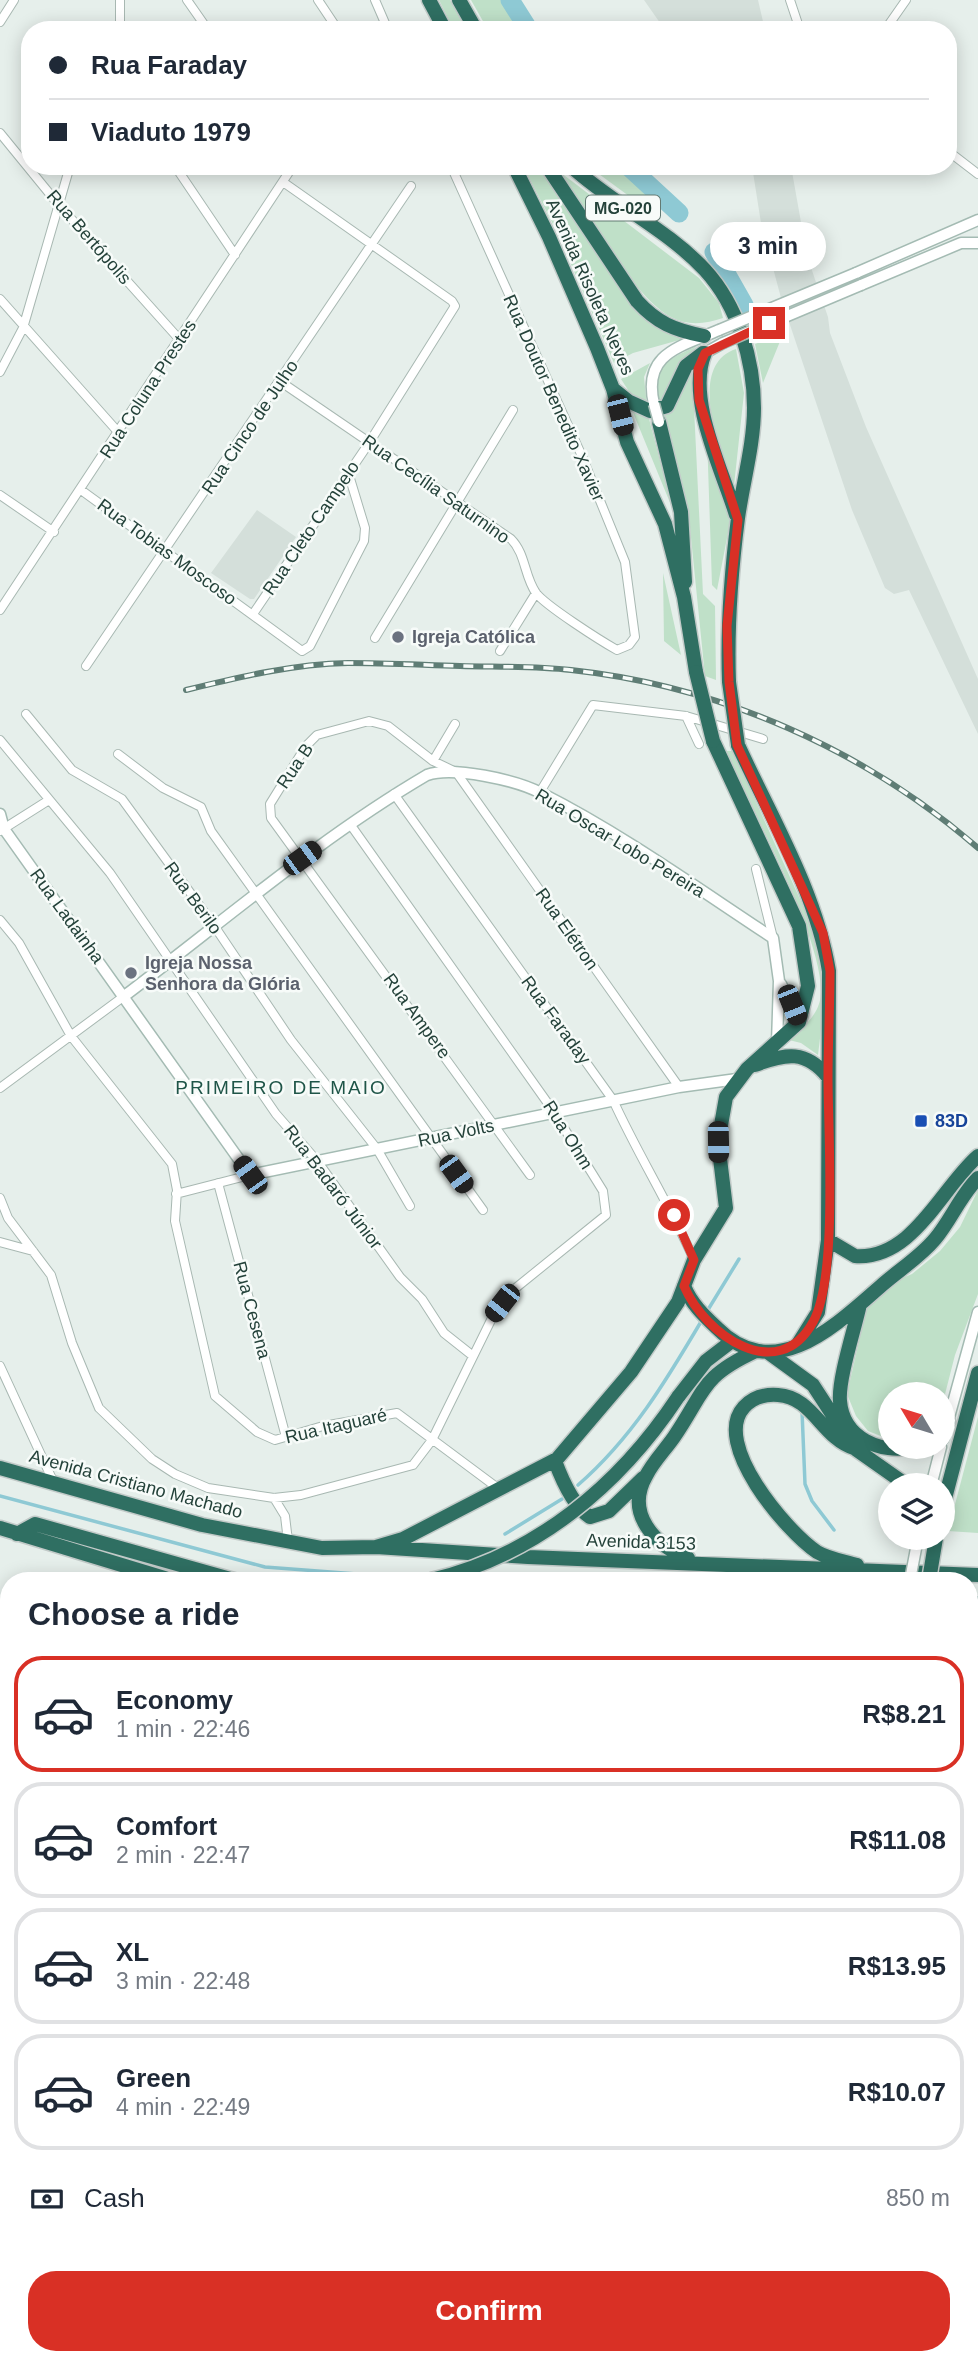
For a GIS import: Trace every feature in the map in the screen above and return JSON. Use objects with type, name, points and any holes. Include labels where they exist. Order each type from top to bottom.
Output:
[{"type":"highway","points":[[429,0],[440,21]]},
{"type":"highway","points":[[459,0],[471,21]]},
{"type":"highway","name":"Avenida Risoleta Neves","points":[[518,175],[549,237],[613,389],[627,442],[665,524],[684,597],[706,743],[799,926],[808,986],[799,1022]]},
{"type":"highway","points":[[553,175],[637,301],[654,320],[673,329],[704,336]]},
{"type":"highway","name":"MG-020","points":[[580,175],[594,188],[677,246],[706,270],[731,308],[745,344],[754,410],[738,520],[727,626],[729,682],[737,745],[823,933],[830,971],[828,1240],[818,1312],[797,1346]]},
{"type":"highway","points":[[613,389],[628,401],[650,411],[667,406],[686,366],[695,356],[705,353]]},
{"type":"highway","points":[[705,353],[698,369],[699,400],[738,520]]},
{"type":"highway","points":[[659,422],[681,512],[686,567],[684,597]]},
{"type":"highway","points":[[376,1547],[403,1539],[501,1491],[555,1461],[573,1444],[631,1372],[678,1302],[694,1260],[726,1208],[718,1142],[726,1097],[742,1074],[799,1022]]},
{"type":"highway","points":[[742,1074],[788,1056],[814,1060],[828,1077]]},
{"type":"highway","points":[[828,1240],[855,1256],[883,1251],[911,1234],[978,1156]]},
{"type":"highway","points":[[555,1461],[577,1503],[590,1517],[603,1515],[645,1476],[675,1435],[701,1389],[718,1370],[763,1352],[797,1346],[820,1335],[935,1240],[966,1191],[978,1178]]},
{"type":"highway","points":[[684,1286],[696,1307],[732,1341],[763,1352],[813,1385],[854,1448]]},
{"type":"highway","points":[[860,1304],[840,1395],[844,1418],[858,1437],[878,1446]]},
{"type":"highway","points":[[463,1572],[513,1552],[605,1487],[640,1451],[706,1360],[732,1341]]},
{"type":"highway","points":[[952,1473],[978,1373]]},
{"type":"highway","points":[[871,1571],[825,1556],[794,1532],[759,1490],[744,1461],[734,1426],[742,1409],[754,1398],[780,1395],[801,1402],[835,1439],[854,1448],[890,1473]]},
{"type":"highway","name":"Avenida Cristiano Machado","points":[[0,1468],[202,1525],[304,1544]]},
{"type":"highway","points":[[645,1476],[638,1497],[639,1509],[650,1534],[672,1552],[697,1562]]},
{"type":"highway","points":[[17,1534],[34,1524],[205,1572]]},
{"type":"highway","points":[[0,1528],[144,1572]]},
{"type":"highway","name":"Avenida 3153","points":[[304,1544],[321,1548],[376,1547],[528,1557],[898,1572]]},
{"type":"highway","points":[[930,1572],[934,1550]]},
{"type":"street","points":[[0,22],[14,0]]},
{"type":"street","points":[[120,0],[120,21]]},
{"type":"street","points":[[187,0],[202,21]]},
{"type":"street","points":[[318,0],[332,21]]},
{"type":"street","points":[[375,0],[384,21]]},
{"type":"street","points":[[790,0],[797,21]]},
{"type":"street","points":[[891,21],[906,0]]},
{"type":"street","name":"Rua Bertópolis","points":[[0,133],[21,159]]},
{"type":"street","points":[[957,157],[976,173],[978,180]]},
{"type":"street","name":"Rua Bertópolis","points":[[34,175],[180,340]]},
{"type":"street","points":[[0,372],[23,328],[67,175]]},
{"type":"street","points":[[181,175],[235,255]]},
{"type":"street","name":"Rua Coluna Prestes","points":[[0,610],[287,175]]},
{"type":"street","name":"Rua Doutor Benedito Xavier","points":[[455,175],[581,454],[625,562],[635,637],[629,645],[617,650],[537,593]]},
{"type":"street","points":[[283,182],[371,245]]},
{"type":"street","name":"Rua Cinco de Julho","points":[[86,666],[281,382],[411,186]]},
{"type":"street","points":[[659,422],[651,374],[672,350],[978,220]]},
{"type":"street","points":[[705,353],[723,342],[961,243],[978,243]]},
{"type":"street","name":"Rua Cleto Campelo","points":[[253,614],[454,312],[452,301],[371,245]]},
{"type":"street","points":[[0,299],[118,433]]},
{"type":"street","name":"Rua Cecília Saturnino","points":[[281,382],[458,501],[520,548],[537,593]]},
{"type":"street","points":[[375,638],[513,410]]},
{"type":"street","points":[[253,614],[296,648],[306,650],[366,535],[348,472]]},
{"type":"street","name":"Rua Tobias Moscoso","points":[[81,490],[253,614]]},
{"type":"street","points":[[0,495],[54,532]]},
{"type":"street","points":[[500,651],[537,593]]},
{"type":"street","points":[[540,792],[593,705],[686,716],[763,740]]},
{"type":"street","name":"Rua Berilo","points":[[26,714],[72,770],[122,799],[213,925],[290,1040],[377,1149],[410,1206]]},
{"type":"street","points":[[686,716],[706,743]]},
{"type":"street","name":"Rua B","points":[[302,858],[271,818],[270,804],[306,746],[317,735],[369,721],[388,726]]},
{"type":"street","points":[[433,761],[455,724]]},
{"type":"street","name":"Rua Oscar Lobo Pereira","points":[[388,726],[433,761],[456,772],[540,792],[632,846],[773,938]]},
{"type":"street","name":"Rua Badaró Júnior","points":[[0,740],[110,873],[276,1114],[318,1163],[400,1278],[422,1299],[444,1332],[473,1356]]},
{"type":"street","points":[[118,754],[163,788],[201,807],[211,831],[483,1210]]},
{"type":"street","points":[[0,1088],[349,824],[427,775],[438,771],[456,772]]},
{"type":"street","name":"Rua Elétron","points":[[456,772],[679,1087]]},
{"type":"street","name":"Rua Faraday","points":[[394,794],[613,1100],[630,1136],[667,1199],[694,1260]]},
{"type":"street","points":[[0,814],[1,829],[49,800]]},
{"type":"street","name":"Rua Ohm","points":[[0,1198],[8,1218],[51,1275],[72,1343],[99,1408],[152,1459],[175,1474],[208,1488],[274,1498],[301,1494],[413,1465],[432,1440],[493,1316],[512,1291],[606,1215],[603,1191],[554,1112],[349,824]]},
{"type":"street","name":"Rua Ladainha","points":[[1,829],[250,1175]]},
{"type":"street","name":"Rua Ampere","points":[[302,858],[530,1175]]},
{"type":"street","points":[[757,869],[773,938],[779,981],[773,1046]]},
{"type":"street","points":[[0,920],[19,943],[71,1036],[172,1164],[176,1194]]},
{"type":"street","points":[[779,981],[799,1022]]},
{"type":"street","name":"Rua Volts","points":[[176,1194],[250,1175],[742,1074]]},
{"type":"street","name":"Rua Cesena","points":[[218,1183],[286,1437]]},
{"type":"street","name":"Rua Itaguaré","points":[[176,1194],[174,1221],[215,1396],[257,1432],[275,1440],[397,1413],[432,1440]]},
{"type":"street","points":[[0,1242],[33,1251]]},
{"type":"street","points":[[956,1389],[978,1312]]},
{"type":"street","points":[[0,1366],[53,1481]]},
{"type":"street","points":[[432,1440],[501,1491]]},
{"type":"street","points":[[274,1498],[285,1516],[288,1541]]},
{"type":"street","points":[[912,1572],[916,1550]]},
{"type":"shaded area","points":[[644,0],[758,0],[763,21],[659,21]]},
{"type":"shaded area","points":[[753,175],[793,175],[807,256],[828,317],[830,333],[866,427],[978,679],[978,734],[909,590],[894,594],[885,588],[852,510],[781,298],[761,223]]},
{"type":"shaded area","points":[[257,510],[296,537],[254,599],[250,599],[211,573]]},
{"type":"green space","points":[[439,0],[450,0],[461,21],[450,21]]},
{"type":"green space","points":[[471,0],[506,0],[519,21],[483,21]]},
{"type":"green space","points":[[528,175],[547,175],[650,324],[683,339],[633,353],[614,363],[557,232]]},
{"type":"green space","points":[[558,175],[564,175],[699,278],[719,303],[723,318],[690,323],[671,317],[641,291]]},
{"type":"green space","points":[[600,175],[632,175],[671,212],[633,199]]},
{"type":"green space","points":[[783,334],[763,383],[755,344]]},
{"type":"green space","points":[[697,346],[683,361],[663,403],[658,403],[657,380],[663,366]]},
{"type":"green space","points":[[736,349],[744,393],[733,495],[716,437],[710,393],[712,374],[721,359]]},
{"type":"green space","points":[[650,363],[644,377],[647,407],[630,393],[621,379]]},
{"type":"green space","points":[[692,366],[703,594],[715,606],[716,680],[705,676],[689,518],[661,415]]},
{"type":"green space","points":[[632,410],[648,415],[673,510]]},
{"type":"green space","points":[[707,436],[731,517],[717,590],[712,585]]},
{"type":"green space","points":[[663,573],[681,655],[664,641]]},
{"type":"green space","points":[[725,751],[733,751],[818,939],[823,1011],[818,1055],[801,1043],[789,1040],[810,1020],[820,1001],[818,968],[810,939],[783,872]]},
{"type":"green space","points":[[978,1190],[978,1294],[955,1355],[948,1382],[878,1382],[878,1435],[868,1431],[856,1416],[847,1394],[867,1306],[888,1284],[912,1274],[940,1251],[960,1227]]},
{"type":"green space","points":[[978,1417],[978,1533],[955,1531],[955,1504]]},
{"type":"waterway","points":[[510,0],[523,21]]},
{"type":"waterway","points":[[638,175],[679,213]]},
{"type":"waterway","points":[[714,252],[744,305]]},
{"type":"waterway","points":[[706,1313],[739,1259]]},
{"type":"waterway","points":[[578,1485],[615,1448],[647,1408],[702,1320]]},
{"type":"waterway","points":[[802,1411],[805,1484],[812,1501],[834,1530]]},
{"type":"waterway","points":[[0,1496],[265,1567],[331,1572]]},
{"type":"waterway","points":[[505,1534],[562,1499]]},
{"type":"railway","points":[[186,690],[287,669],[348,663],[544,668],[627,678],[682,691],[788,728],[888,781],[978,848]]},
{"type":"place","name":"Igreja Católica","points":[[398,637]]},
{"type":"place","name":"Igreja Nossa Senhora da Glória","points":[[131,973]]},
{"type":"place","name":"83D","points":[[921,1121]]},
{"type":"district","name":"PRIMEIRO DE MAIO","points":[[281,1087]]},
{"type":"route","points":[[674,1215],[694,1260],[684,1286],[690,1301],[732,1341],[756,1351],[769,1353],[797,1346],[813,1323],[822,1299],[828,1240],[830,971],[823,933],[737,745],[729,682],[727,626],[738,520],[699,400],[698,369],[705,353],[723,342],[769,323]]}]
